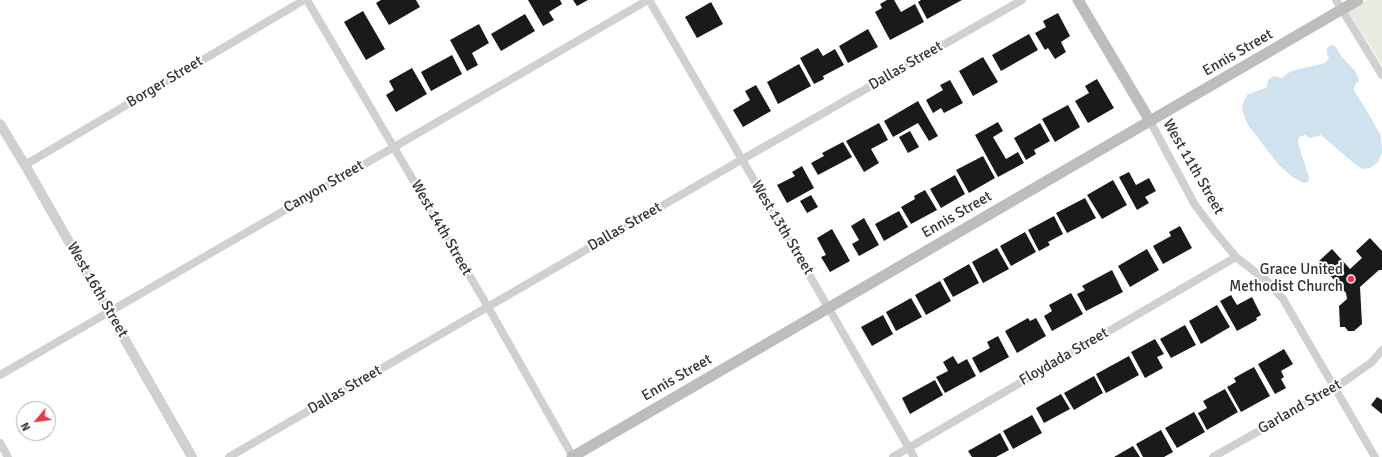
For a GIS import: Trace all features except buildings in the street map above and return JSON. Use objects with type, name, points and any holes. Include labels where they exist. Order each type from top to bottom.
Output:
[{"type":"main road","name":"West 11th Street","points":[[1078,0],[1150,121]]},
{"type":"main road","name":"Ennis Street","points":[[573,457],[828,307],[1150,121],[1339,5],[1358,0]]},
{"type":"street","name":"West 14th Street","points":[[306,0],[394,146],[573,457]]},
{"type":"street","name":"Borger Street","points":[[25,165],[306,0]]},
{"type":"street","name":"Canyon Street","points":[[0,375],[648,0]]},
{"type":"street","name":"West 13th Street","points":[[648,0],[914,457]]},
{"type":"street","name":"Dallas Street","points":[[229,457],[741,160],[1022,0]]},
{"type":"street","points":[[1339,5],[1382,74]]},
{"type":"street","name":"West 11th Street","points":[[1150,121],[1195,206],[1236,257],[1268,282],[1282,299],[1374,457]]},
{"type":"street","name":"West 16th Street","points":[[0,124],[192,457]]},
{"type":"street","name":"Floydada Street","points":[[893,457],[1236,257]]},
{"type":"street","name":"Garland Street","points":[[1213,457],[1335,388],[1372,362],[1382,350]]},
{"type":"street","points":[[0,443],[8,457]]},
{"type":"shaded area","points":[[1368,0],[1382,0],[1382,65],[1348,11]]},
{"type":"water","points":[[1331,45],[1336,47],[1341,56],[1356,72],[1359,81],[1355,84],[1354,90],[1381,136],[1382,153],[1378,162],[1370,168],[1363,169],[1321,135],[1310,138],[1305,135],[1299,137],[1298,143],[1309,177],[1308,182],[1303,183],[1291,176],[1278,164],[1248,125],[1242,110],[1243,103],[1247,95],[1267,87],[1268,80],[1274,76],[1282,78],[1291,71],[1325,63],[1329,58],[1327,48]]},
{"type":"place","name":"Grace United Methodist Church","points":[[1351,279]]}]
